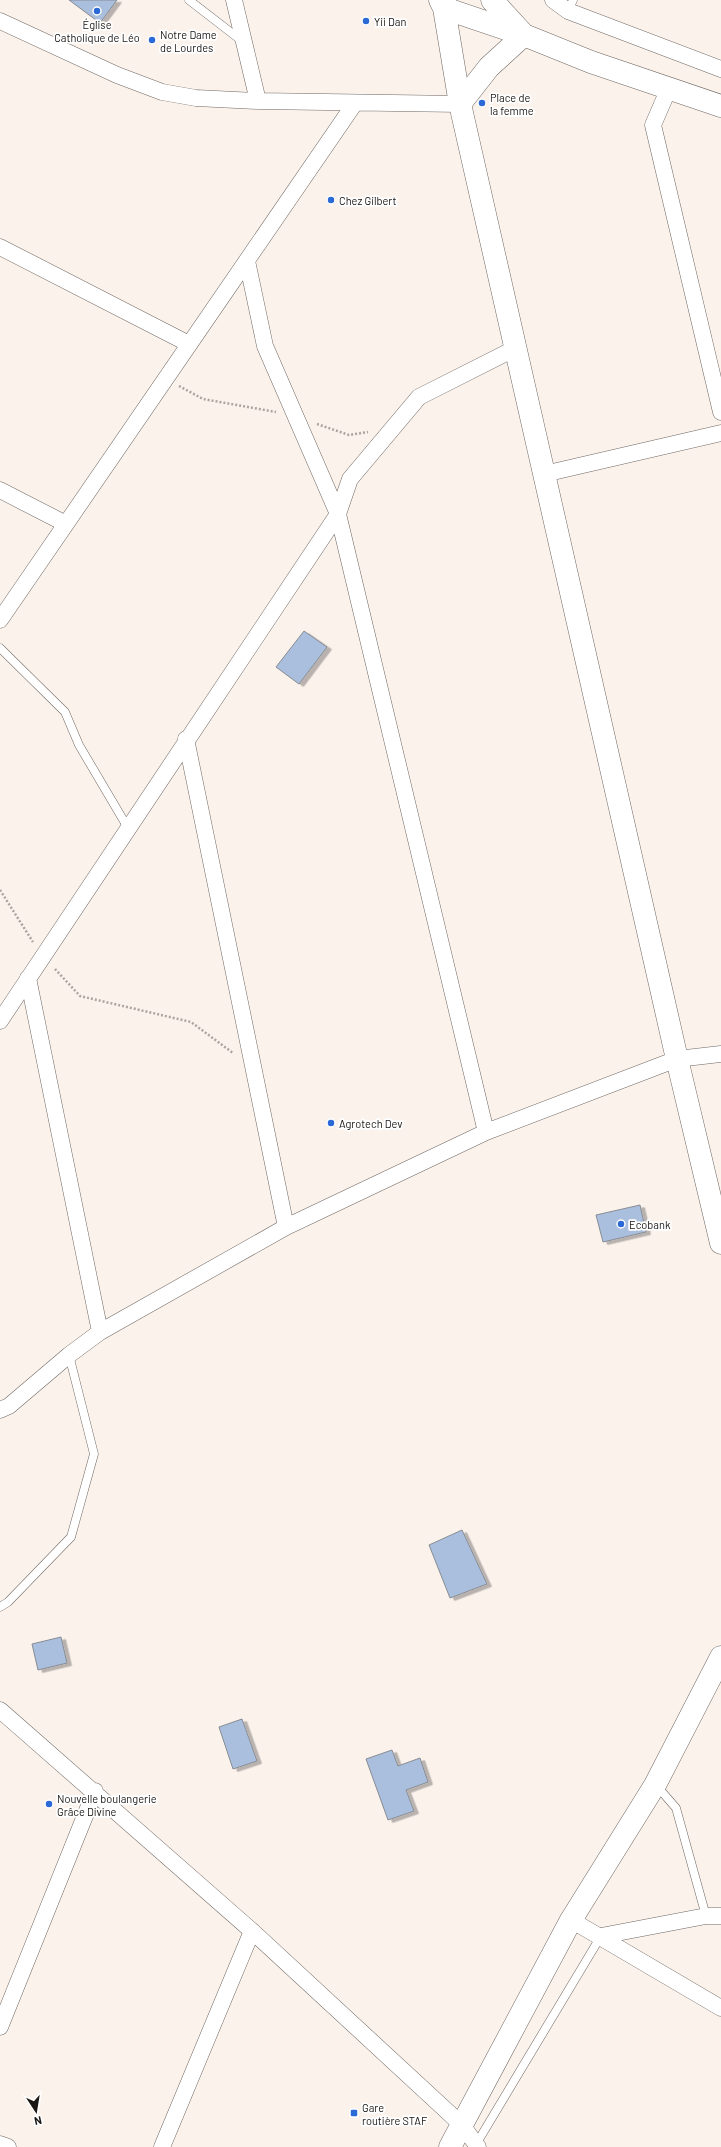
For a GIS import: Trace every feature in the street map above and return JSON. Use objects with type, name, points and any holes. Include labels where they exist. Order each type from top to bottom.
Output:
[{"type":"main road","points":[[492,0],[524,35]]},
{"type":"main road","points":[[443,3],[591,62],[721,106]]},
{"type":"main road","points":[[443,3],[460,104],[677,1059],[721,1243]]},
{"type":"main road","points":[[460,104],[489,67],[524,35]]},
{"type":"main road","points":[[450,2147],[571,1920],[655,1785],[721,1657]]},
{"type":"street","points":[[234,0],[258,101]]},
{"type":"street","points":[[553,0],[571,6],[721,69]]},
{"type":"street","points":[[0,21],[116,75],[162,92],[196,98],[258,101],[460,104]]},
{"type":"street","points":[[669,88],[653,125],[721,412]]},
{"type":"street","points":[[0,620],[355,102]]},
{"type":"street","points":[[0,247],[189,344]]},
{"type":"street","points":[[246,261],[265,346],[338,514],[486,1132]]},
{"type":"street","points":[[0,1021],[186,739],[338,514],[350,479],[419,397],[516,348]]},
{"type":"street","points":[[544,474],[721,433]]},
{"type":"street","points":[[0,490],[66,524]]},
{"type":"street","points":[[186,739],[286,1227]]},
{"type":"street","points":[[28,978],[100,1332]]},
{"type":"street","points":[[3,1408],[100,1332],[286,1227],[486,1132],[677,1059],[721,1054]]},
{"type":"street","points":[[0,1710],[95,1791],[252,1931],[462,2125],[476,2147]]},
{"type":"street","points":[[0,2026],[95,1791]]},
{"type":"street","points":[[601,1936],[713,1916]]},
{"type":"street","points":[[571,1920],[601,1936],[721,2008]]},
{"type":"street","points":[[162,2147],[252,1931]]},
{"type":"street","points":[[0,2144],[8,2147]]},
{"type":"lane","points":[[189,0],[244,42]]},
{"type":"lane","points":[[0,648],[65,712],[79,745],[128,828]]},
{"type":"lane","points":[[0,1608],[8,1602],[71,1537],[94,1454],[69,1355]]},
{"type":"lane","points":[[655,1785],[676,1808],[713,1916]]},
{"type":"lane","points":[[476,2147],[601,1936]]},
{"type":"path","points":[[0,890],[42,956],[80,996],[191,1022],[253,1067]]},
{"type":"building","name":"Église Catholique de Léo","points":[[69,0],[117,0],[100,23]]},
{"type":"building","points":[[304,631],[327,647],[299,684],[276,667]]},
{"type":"building","points":[[640,1205],[646,1232],[603,1242],[596,1215]]},
{"type":"building","points":[[462,1530],[487,1584],[450,1598],[429,1545]]},
{"type":"building","points":[[61,1637],[67,1663],[38,1670],[32,1644]]},
{"type":"building","points":[[242,1719],[257,1761],[233,1769],[219,1727]]},
{"type":"building","points":[[392,1750],[398,1766],[420,1758],[428,1782],[406,1790],[414,1811],[388,1820],[366,1759]]},
{"type":"place","name":"Église Catholique de Léo","points":[[97,11]]},
{"type":"place","name":"Yii Dan","points":[[366,21]]},
{"type":"place","name":"Notre Dame de Lourdes","points":[[152,40]]},
{"type":"place","name":"Place de la femme","points":[[482,103]]},
{"type":"place","name":"Chez Gilbert","points":[[331,200]]},
{"type":"place","name":"Agrotech Dev","points":[[331,1123]]},
{"type":"place","name":"Ecobank","points":[[621,1224]]},
{"type":"place","name":"Nouvelle boulangerie Grâce Divine","points":[[49,1804]]},
{"type":"place","name":"Gare routière STAF","points":[[354,2113]]}]
